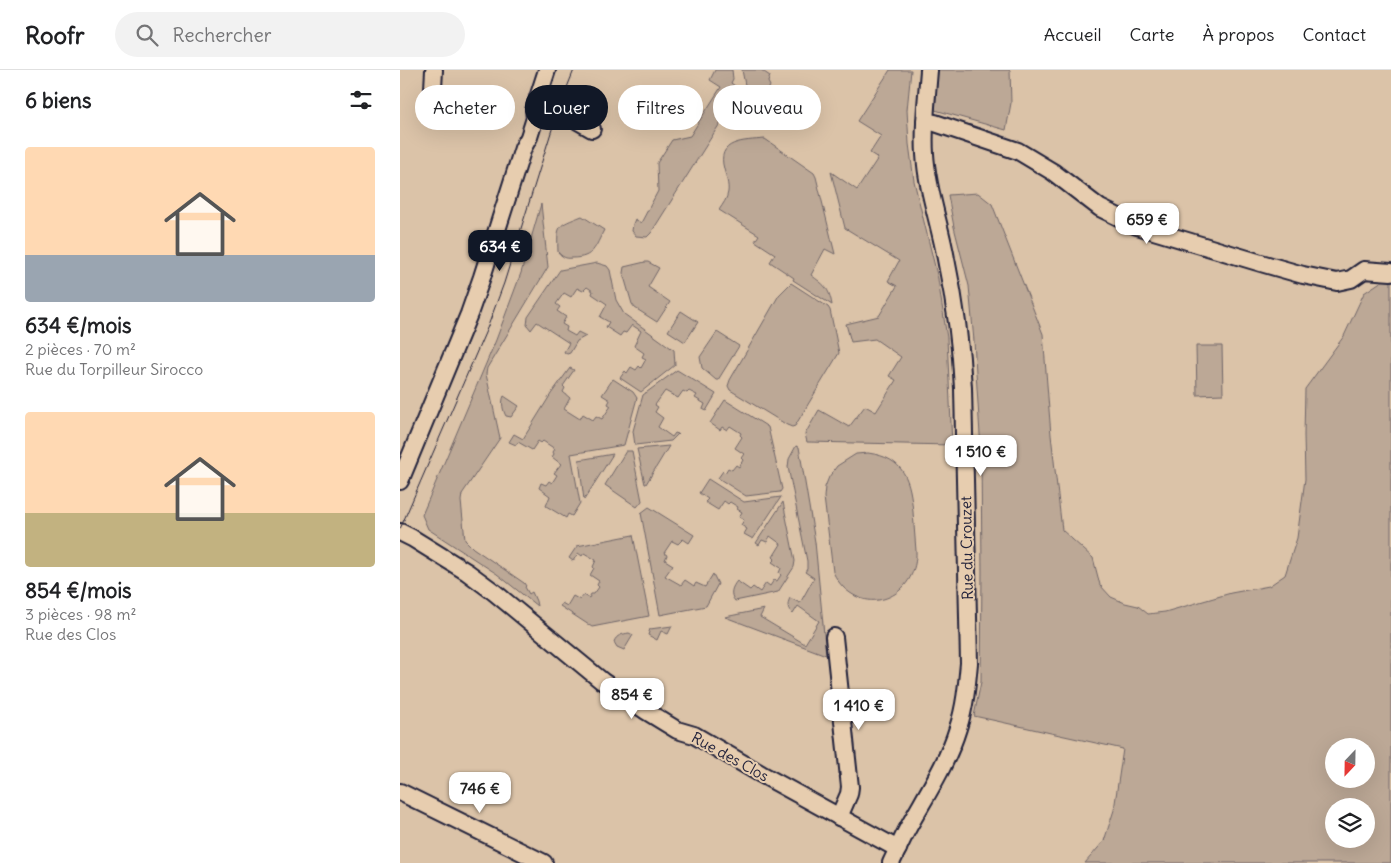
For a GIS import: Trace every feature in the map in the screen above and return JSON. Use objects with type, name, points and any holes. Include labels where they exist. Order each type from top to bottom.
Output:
[{"type":"street","points":[[433,85],[434,70]]},
{"type":"street","points":[[542,85],[547,70]]},
{"type":"street","name":"Rue du Crouzet","points":[[895,856],[935,782],[956,735],[967,690],[969,663],[964,398],[961,349],[946,258],[925,155],[925,121],[930,70]]},
{"type":"street","points":[[925,121],[1018,151],[1053,172],[1100,208],[1137,226],[1303,275],[1337,282],[1351,278],[1364,270],[1391,272]]},
{"type":"street","points":[[400,481],[469,314],[523,148],[532,130]]},
{"type":"street","points":[[400,458],[440,382]]},
{"type":"street","name":"Rue des Clos","points":[[400,532],[467,572],[602,681],[646,712],[677,730],[694,735],[839,817],[895,856]]},
{"type":"street","points":[[834,637],[850,787],[839,817]]},
{"type":"street","points":[[400,792],[544,863]]},
{"type":"shaded area","points":[[715,70],[732,70],[733,79],[731,83],[734,85],[718,85],[710,80]]},
{"type":"shaded area","points":[[742,70],[761,70],[770,76],[768,82],[770,85],[745,85]]},
{"type":"shaded area","points":[[890,70],[911,70],[907,110],[909,144],[914,181],[938,279],[947,338],[952,445],[807,442],[805,434],[819,410],[849,427],[865,406],[876,412],[896,380],[889,376],[901,357],[875,339],[851,342],[846,324],[879,316],[897,286],[888,281],[899,261],[845,228],[831,172],[857,190],[878,158],[870,153],[881,136],[857,121]]},
{"type":"shaded area","points":[[938,70],[1010,70],[1011,103],[1006,130],[935,110]]},
{"type":"shaded area","points":[[713,100],[713,130],[716,130],[651,233],[647,237],[636,236],[632,231],[635,219],[641,223],[658,191],[657,163],[672,140],[690,136],[694,130],[703,130],[703,115]]},
{"type":"shaded area","points":[[765,139],[814,173],[816,177],[835,254],[825,249],[811,275],[825,287],[832,305],[793,280],[794,278],[770,262],[775,254],[755,241],[759,235],[719,210],[728,192],[723,159],[724,152],[733,144],[748,140]]},
{"type":"shaded area","points":[[978,193],[992,204],[1043,334],[1051,435],[1062,530],[1093,558],[1100,585],[1111,597],[1138,606],[1148,614],[1165,612],[1231,593],[1269,586],[1285,575],[1297,538],[1305,479],[1305,389],[1344,336],[1364,293],[1391,275],[1391,863],[1085,863],[1104,841],[1114,810],[1123,749],[974,716],[981,682],[981,450],[969,286],[948,195]]},
{"type":"shaded area","points":[[541,204],[548,267],[487,368],[486,374],[500,438],[462,494],[461,501],[465,540],[473,548],[524,583],[529,594],[532,592],[537,606],[497,574],[428,529],[422,515],[496,340],[521,273]]},
{"type":"shaded area","points":[[582,216],[604,230],[596,246],[589,254],[579,257],[564,257],[558,252],[560,227]]},
{"type":"shaded area","points":[[645,262],[659,268],[648,287],[670,302],[657,322],[632,304],[623,273],[624,267]]},
{"type":"shaded area","points":[[597,263],[607,266],[610,270],[616,300],[624,314],[674,350],[675,365],[641,392],[620,378],[631,367],[636,370],[639,366],[641,368],[646,359],[642,357],[644,353],[634,346],[641,331],[632,325],[626,333],[623,332],[620,336],[606,327],[609,322],[600,317],[607,304],[592,294],[593,291],[587,287],[583,291],[577,288],[571,297],[564,293],[556,304],[560,307],[557,311],[566,317],[562,324],[567,327],[566,331],[575,336],[578,332],[586,336],[577,341],[570,353],[564,352],[569,343],[537,322],[531,330],[527,325],[528,317],[560,270]]},
{"type":"shaded area","points":[[791,283],[828,307],[839,353],[795,426],[792,427],[730,390],[728,386],[779,295]]},
{"type":"shaded area","points":[[681,311],[698,322],[685,342],[668,331]]},
{"type":"shaded area","points":[[717,332],[739,346],[718,380],[716,380],[702,368],[700,357]]},
{"type":"shaded area","points":[[1196,346],[1222,346],[1223,394],[1197,395]]},
{"type":"shaded area","points":[[570,368],[574,370],[563,386],[565,388],[563,392],[570,398],[564,409],[580,419],[583,414],[593,420],[596,416],[602,419],[611,406],[608,404],[610,400],[602,395],[613,379],[633,392],[637,398],[624,445],[571,454],[580,503],[572,516],[568,514],[566,518],[546,506],[550,496],[539,488],[541,483],[546,485],[549,481],[552,483],[557,475],[554,473],[561,464],[552,457],[555,449],[543,441],[541,443],[538,441],[532,450],[518,442],[516,445],[509,442],[514,434],[523,439]]},
{"type":"shaded area","points":[[677,370],[716,394],[706,411],[703,409],[705,404],[695,398],[697,395],[689,391],[687,393],[683,391],[678,398],[665,391],[655,405],[658,407],[655,412],[663,418],[658,427],[672,437],[675,433],[678,434],[671,441],[635,445],[633,431],[643,395]]},
{"type":"shaded area","points":[[504,396],[519,406],[511,417],[506,416],[504,412]]},
{"type":"shaded area","points":[[725,400],[768,427],[782,489],[780,492],[746,496],[718,478],[728,468],[732,470],[736,465],[739,467],[744,454],[735,448],[742,437],[741,433],[730,426],[727,430],[722,427],[720,430],[710,423]]},
{"type":"shaded area","points":[[669,446],[646,484],[645,484],[637,449]]},
{"type":"shaded area","points":[[796,446],[799,447],[815,542],[826,655],[725,617],[764,609],[760,617],[805,644],[819,621],[798,606],[793,614],[788,606],[790,598],[800,603],[814,578],[805,572],[807,561],[788,467],[789,459]]},
{"type":"shaded area","points":[[626,451],[632,451],[642,501],[637,507],[605,485]]},
{"type":"shaded area","points":[[868,453],[890,460],[898,465],[910,490],[913,512],[916,551],[915,565],[910,578],[902,588],[881,600],[869,600],[856,596],[844,588],[835,576],[824,497],[829,477],[837,466],[856,454]]},
{"type":"shaded area","points":[[613,454],[584,500],[579,460]]},
{"type":"shaded area","points":[[708,479],[744,502],[781,497],[753,539],[744,534],[747,529],[741,525],[744,520],[739,517],[742,512],[737,509],[738,507],[724,501],[718,510],[705,502],[708,499],[699,493]]},
{"type":"shaded area","points":[[783,502],[795,561],[794,567],[778,592],[735,601],[732,591],[737,581],[750,590],[753,587],[760,592],[766,583],[770,586],[781,575],[779,573],[781,568],[772,562],[781,544],[770,536],[767,542],[762,540],[759,545],[756,543]]},
{"type":"shaded area","points":[[649,507],[694,535],[689,543],[683,539],[678,544],[672,541],[664,553],[667,555],[665,560],[673,565],[665,576],[681,585],[685,580],[694,586],[696,583],[705,587],[713,574],[718,584],[706,606],[660,615],[641,513]]},
{"type":"shaded area","points":[[633,535],[649,616],[592,627],[560,606],[562,603],[567,606],[573,596],[580,600],[584,595],[589,598],[599,587],[597,585],[599,581],[590,575],[596,560],[584,553],[582,556],[578,553],[573,561],[569,558],[577,546]]},
{"type":"shaded area","points":[[672,626],[668,634],[661,631],[657,640],[648,635],[650,629]]},
{"type":"shaded area","points":[[629,633],[633,635],[624,650],[617,647],[614,642],[616,638]]},
{"type":"tram line","points":[[400,529],[488,326],[504,283],[558,110],[574,70]]}]
